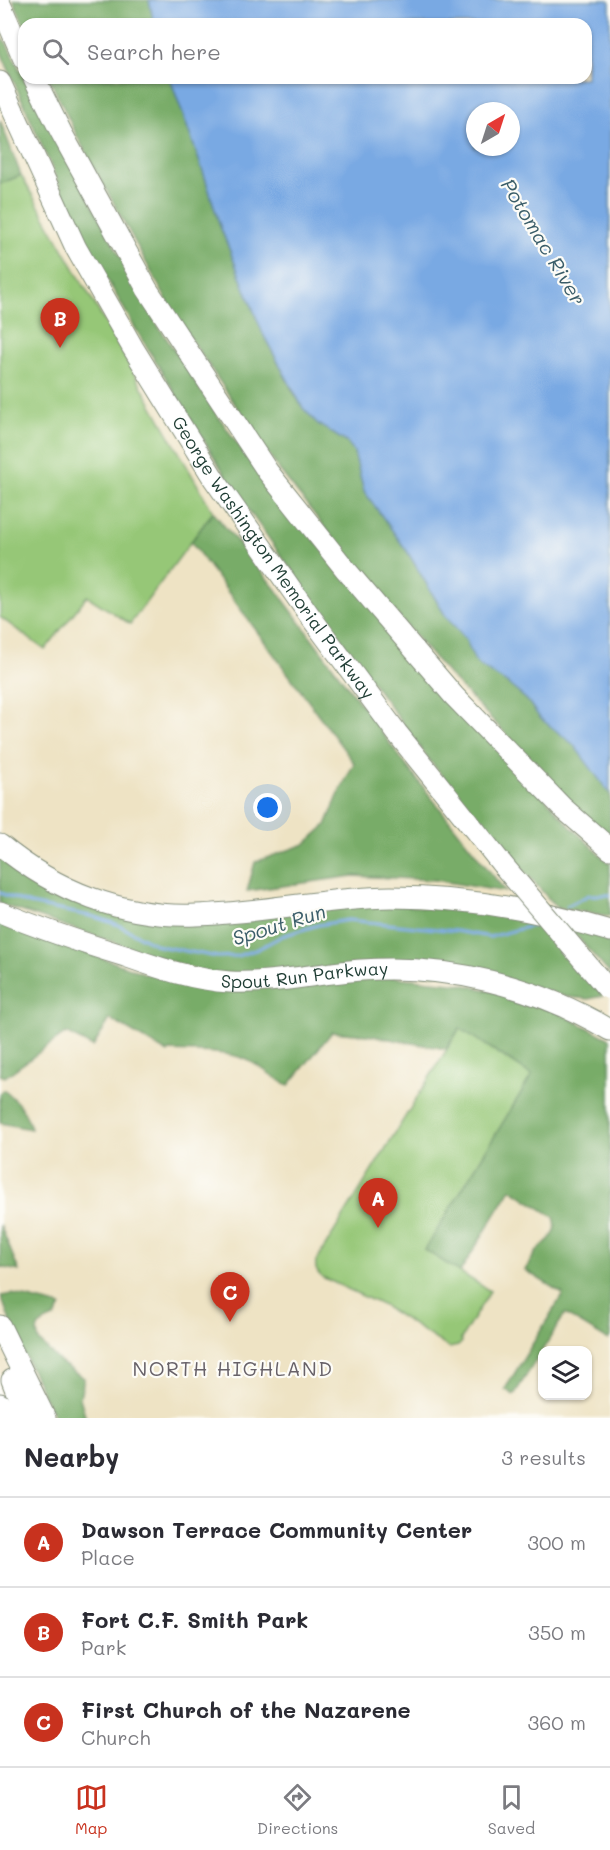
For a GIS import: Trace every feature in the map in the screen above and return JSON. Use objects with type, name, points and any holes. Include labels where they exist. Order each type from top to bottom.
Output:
[{"type":"highway","points":[[0,4],[18,45]]},
{"type":"highway","name":"George Washington Memorial Parkway","points":[[0,82],[76,248],[133,348],[214,479],[310,616],[390,724],[502,864],[608,990]]},
{"type":"highway","points":[[37,84],[147,289],[268,471],[346,570],[454,696],[563,808],[610,849]]},
{"type":"highway","points":[[0,845],[38,873],[70,890],[109,905],[143,912],[166,915],[209,915],[356,898],[418,898],[466,901],[529,910],[610,931]]},
{"type":"highway","name":"Spout Run Parkway","points":[[0,912],[86,944],[194,977],[242,982],[378,969],[450,973],[488,980],[529,992],[563,1005],[610,1030]]},
{"type":"highway","points":[[0,1326],[45,1418]]},
{"type":"highway","points":[[0,1346],[27,1418]]},
{"type":"highway","points":[[0,1404],[6,1418]]},
{"type":"green space","points":[[13,0],[149,0],[153,18],[21,18]]},
{"type":"green space","points":[[0,37],[6,42],[18,66],[18,84],[27,84],[155,321],[269,489],[570,826],[610,864],[610,916],[557,908],[524,871],[430,761],[235,491],[134,326],[80,232],[0,50]]},
{"type":"green space","points":[[52,84],[172,84],[220,226],[263,334],[292,390],[303,408],[318,424],[348,443],[354,452],[364,491],[407,551],[445,615],[466,640],[475,661],[527,700],[540,718],[573,744],[592,767],[610,794],[610,839],[449,675],[351,561],[278,468],[175,315],[79,140]]},
{"type":"green space","points":[[0,120],[21,175],[0,184]]},
{"type":"green space","points":[[21,175],[213,512],[130,624],[87,596],[45,650],[0,617],[0,184]]},
{"type":"green space","points":[[213,512],[277,591],[408,768],[506,892],[435,880],[353,876],[247,891],[255,862],[305,844],[326,825],[354,763],[191,542]]},
{"type":"green space","points":[[0,853],[108,911],[379,903],[536,917],[603,996],[588,999],[567,997],[483,973],[248,977],[206,973],[0,904]]},
{"type":"green space","points":[[0,921],[146,974],[382,976],[461,984],[537,1002],[610,1039],[610,1337],[608,1340],[565,1314],[545,1346],[538,1346],[538,1357],[514,1395],[505,1389],[563,1294],[525,1270],[537,1251],[555,1232],[554,1217],[511,1189],[460,1272],[425,1250],[532,1075],[460,1028],[446,1049],[367,1035],[332,1032],[289,1085],[237,1056],[208,1052],[169,1051],[168,1053],[110,1019],[93,1047],[66,1033],[5,1077],[0,1075]]},
{"type":"green space","points":[[567,925],[610,936],[610,974]]},
{"type":"green space","points":[[460,1028],[532,1075],[425,1250],[490,1291],[461,1339],[462,1342],[458,1346],[449,1348],[384,1306],[322,1277],[317,1272],[316,1261]]},
{"type":"green space","points":[[3,1090],[20,1107],[31,1129],[0,1123],[0,1094]]},
{"type":"green space","points":[[0,1224],[19,1271],[0,1267]]},
{"type":"green space","points":[[12,1294],[61,1306],[55,1317],[38,1327],[37,1335],[39,1341],[61,1363],[84,1378],[80,1398],[86,1418],[56,1418],[52,1412],[18,1341],[1,1296]]},
{"type":"water","name":"Potomac River","points":[[149,0],[608,0],[610,2],[610,794],[573,744],[540,718],[527,700],[507,683],[475,661],[466,640],[445,615],[407,551],[364,491],[354,452],[348,443],[318,424],[303,408],[263,334],[220,226],[172,84],[592,84],[592,18],[153,18]]},
{"type":"waterway","name":"Spout Run","points":[[0,893],[30,904],[95,917],[116,924],[159,946],[218,957],[237,956],[258,949],[282,936],[318,925],[348,920],[456,931],[490,937],[538,924]]},
{"type":"waterway","name":"Spout Run","points":[[567,906],[589,895],[610,895]]},
{"type":"place","name":"Fort C.F. Smith Park","points":[[60,348]]},
{"type":"place","name":"Dawson Terrace Community Center","points":[[378,1228]]},
{"type":"place","name":"First Church of the Nazarene","points":[[230,1322]]},
{"type":"district","name":"NORTH HIGHLAND","points":[[233,1369]]}]
